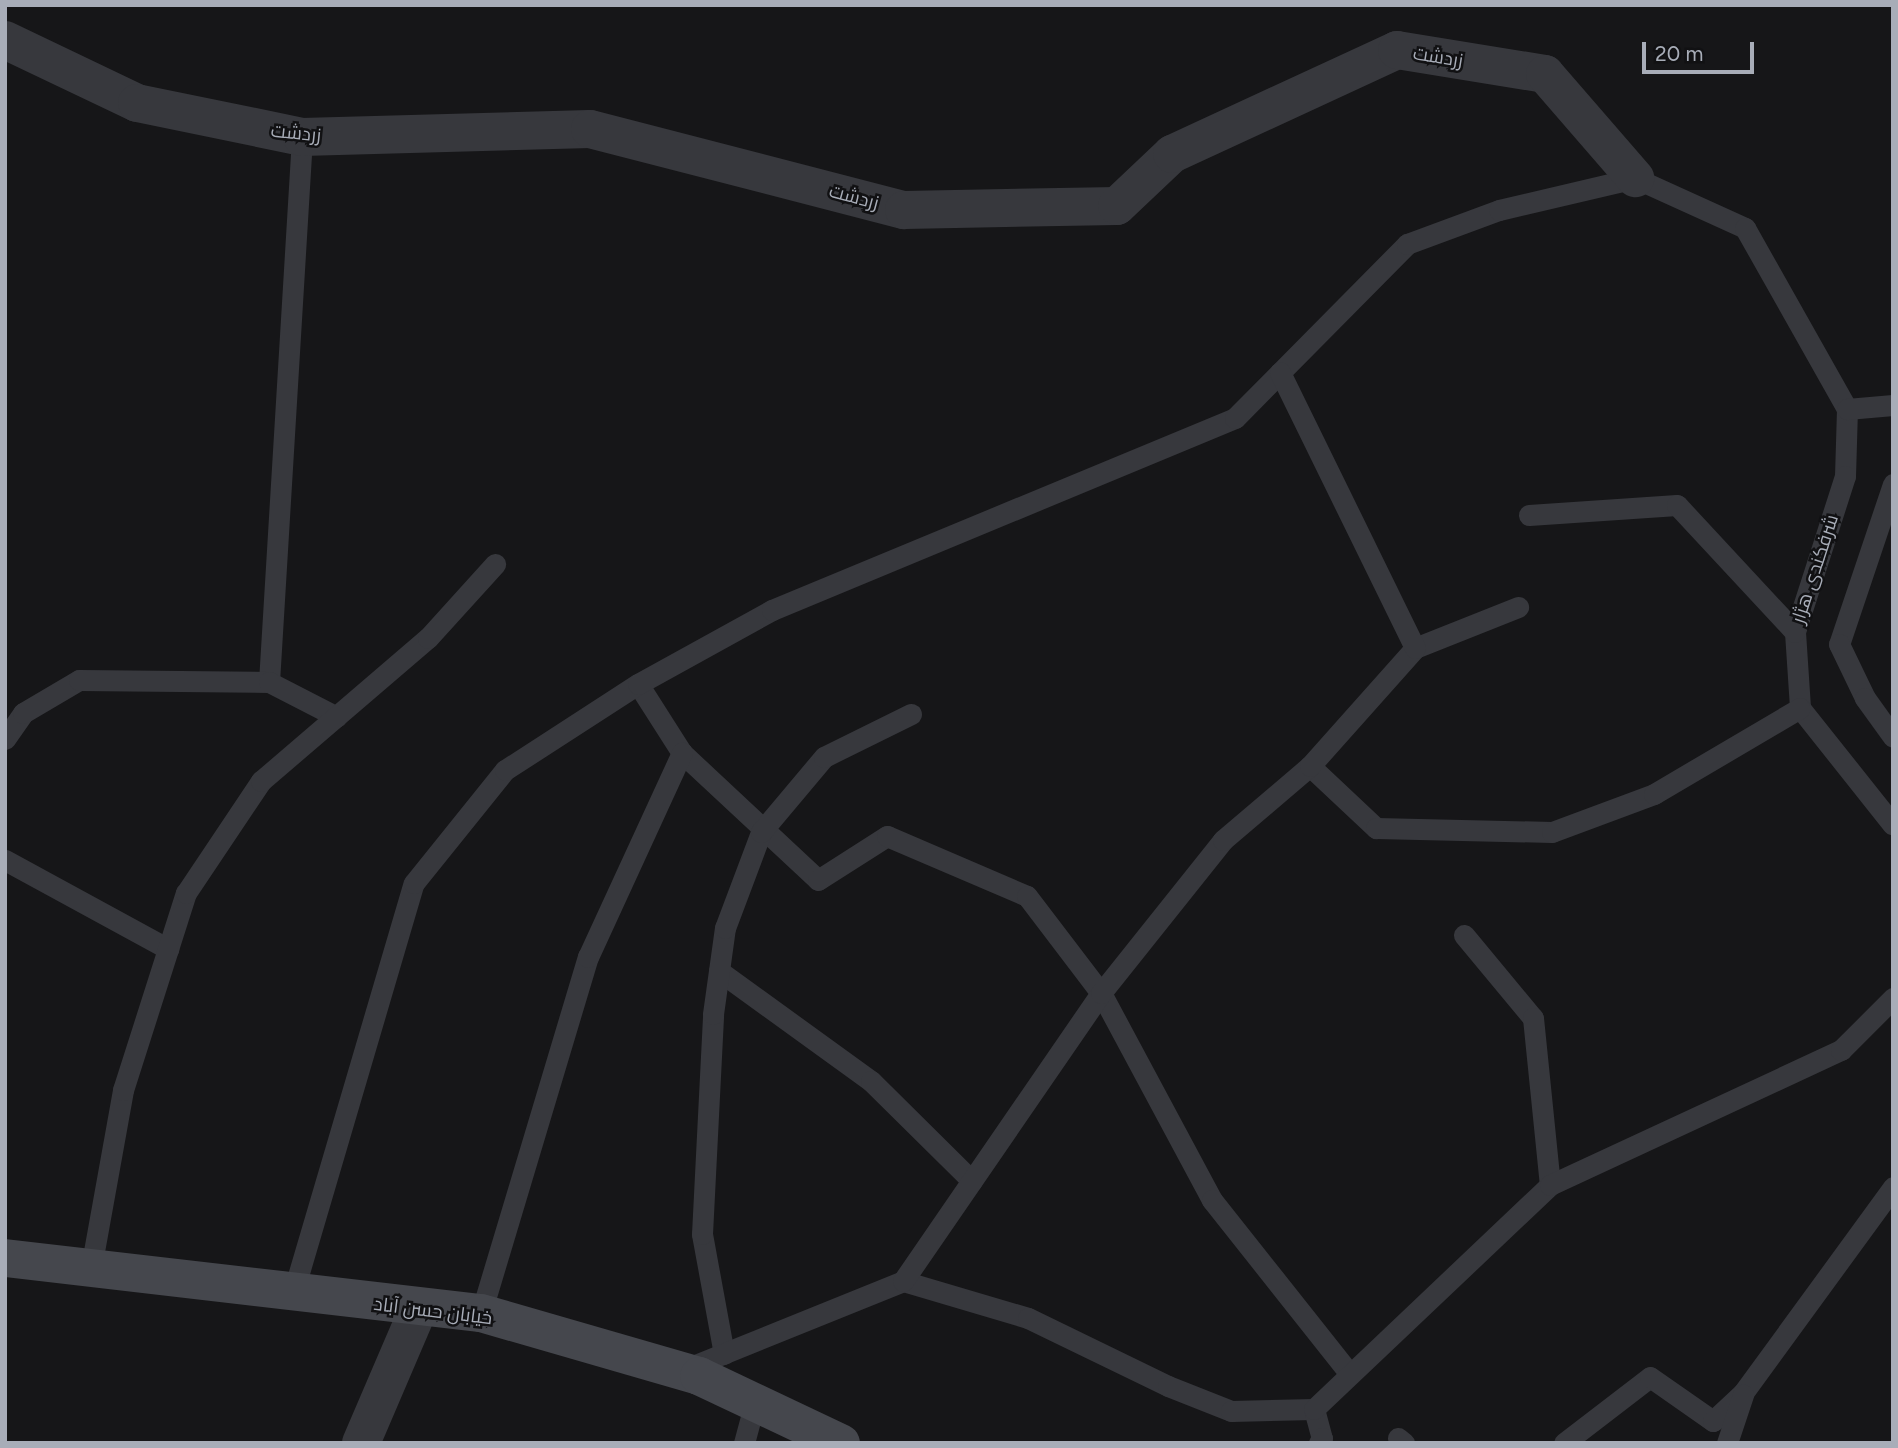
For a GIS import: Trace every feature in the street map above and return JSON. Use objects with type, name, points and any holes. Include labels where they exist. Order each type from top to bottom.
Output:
[{"type":"main road","name":"خیابان حسن آباد","points":[[5,1258],[419,1308],[481,1313],[681,1371],[841,1443]]},
{"type":"street","name":"زردشت","points":[[5,40],[137,103],[302,137],[590,129],[904,210],[1117,206],[1171,154],[1397,50],[1545,74],[1635,178]]},
{"type":"street","points":[[361,1443],[419,1308]]},
{"type":"lane","points":[[269,682],[302,137]]},
{"type":"lane","points":[[293,1293],[414,883],[505,769],[638,684],[772,610],[1235,418],[1407,244],[1499,209],[1635,178],[1745,228],[1847,409],[1893,405]]},
{"type":"lane","points":[[1280,372],[1415,648]]},
{"type":"lane","name":"شرفکندی هژار","points":[[1800,708],[1795,632],[1845,476],[1847,409]]},
{"type":"lane","points":[[1893,484],[1839,644],[1865,698],[1893,737]]},
{"type":"lane","points":[[1529,515],[1677,505],[1795,632]]},
{"type":"lane","points":[[91,1268],[123,1090],[186,893],[261,781],[428,638],[495,564]]},
{"type":"lane","points":[[681,1371],[903,1281],[1101,993],[1223,840],[1310,766],[1415,648],[1518,607]]},
{"type":"lane","points":[[5,739],[23,713],[79,680],[269,682],[337,717]]},
{"type":"lane","points":[[638,684],[682,753],[761,832],[818,880],[887,836],[1027,896],[1101,993],[1212,1200],[1350,1374]]},
{"type":"lane","points":[[1310,766],[1376,828],[1552,832],[1654,794],[1800,708],[1893,825]]},
{"type":"lane","points":[[724,1354],[702,1234],[724,928],[761,832],[824,757],[911,714]]},
{"type":"lane","points":[[481,1313],[588,957],[682,753]]},
{"type":"lane","points":[[5,860],[168,949]]},
{"type":"lane","points":[[1464,934],[1533,1018],[1550,1185]]},
{"type":"lane","points":[[719,971],[871,1081],[972,1181]]},
{"type":"lane","points":[[903,1281],[1028,1318],[1168,1386],[1231,1411],[1314,1409],[1550,1185],[1841,1050],[1893,998]]},
{"type":"lane","points":[[1564,1443],[1650,1377],[1713,1421],[1743,1393],[1893,1187]]},
{"type":"lane","points":[[1727,1443],[1743,1393]]},
{"type":"lane","points":[[744,1443],[755,1402]]},
{"type":"lane","points":[[1314,1409],[1322,1438],[1320,1443]]}]
